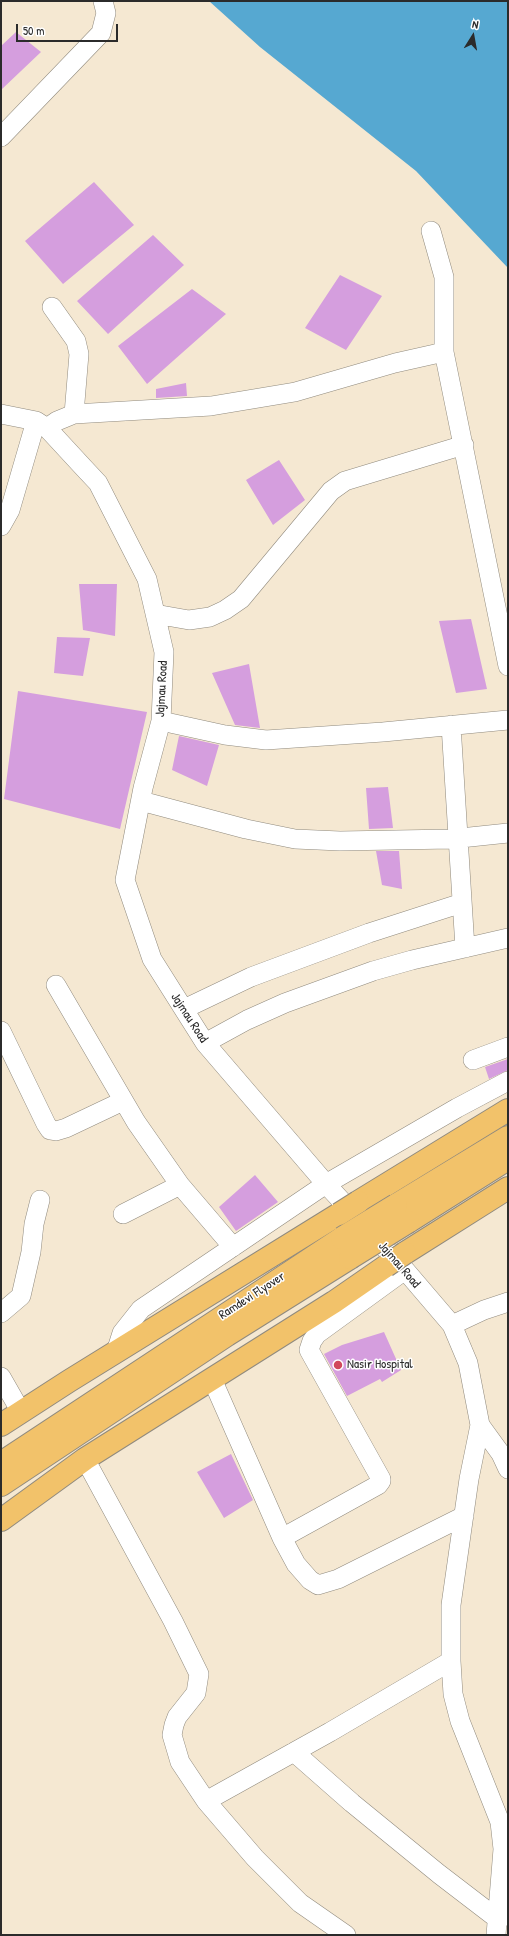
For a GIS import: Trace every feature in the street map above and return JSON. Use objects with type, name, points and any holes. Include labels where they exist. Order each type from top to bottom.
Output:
[{"type":"main road","points":[[1,1426],[116,1352],[508,1110]]},
{"type":"main road","name":"Ramdevi Flyover","points":[[1,1485],[227,1335],[508,1137]]},
{"type":"main road","name":"Ramdevi Flyover","points":[[1,1463],[313,1256],[508,1159]]},
{"type":"main road","points":[[1,1520],[85,1459],[398,1263],[508,1188]]},
{"type":"street","points":[[1,137],[101,33],[106,13],[103,1]]},
{"type":"street","points":[[431,231],[444,277],[444,352],[508,666]]},
{"type":"street","points":[[52,307],[76,341],[79,354],[74,414]]},
{"type":"street","points":[[1,414],[42,425],[74,414],[211,406],[295,392],[395,363],[444,352]]},
{"type":"street","points":[[1,526],[10,510],[42,425]]},
{"type":"street","name":"Jajmau Road","points":[[42,425],[98,483],[147,579],[164,652],[161,721],[141,801],[125,880],[152,959],[205,1043],[326,1184],[452,1325],[468,1363],[480,1424],[469,1479],[451,1605],[451,1661],[453,1694],[460,1721],[500,1822],[503,1849],[498,1927]]},
{"type":"street","points":[[155,614],[189,620],[210,617],[225,610],[241,599],[331,491],[345,481],[464,445]]},
{"type":"street","points":[[161,721],[224,735],[266,740],[383,732],[508,720]]},
{"type":"street","points":[[451,726],[465,948]]},
{"type":"street","points":[[141,801],[246,830],[295,839],[340,841],[459,839],[508,833]]},
{"type":"street","points":[[184,1009],[252,977],[369,933],[462,903]]},
{"type":"street","points":[[205,1043],[248,1020],[285,1003],[373,971],[508,938]]},
{"type":"street","points":[[56,985],[136,1122],[180,1185],[233,1247]]},
{"type":"street","points":[[1,1031],[50,1130],[56,1131],[66,1128],[123,1100]]},
{"type":"street","points":[[473,1060],[508,1047]]},
{"type":"street","points":[[116,1352],[122,1333],[141,1309],[326,1184],[457,1108],[508,1081]]},
{"type":"street","points":[[123,1214],[180,1185]]},
{"type":"street","points":[[1,1313],[21,1296],[31,1252],[34,1224],[40,1200]]},
{"type":"street","points":[[282,1538],[378,1485],[381,1481],[308,1350],[317,1334],[398,1263]]},
{"type":"street","points":[[452,1325],[484,1310],[508,1302]]},
{"type":"street","points":[[1,1377],[21,1412]]},
{"type":"street","points":[[212,1379],[282,1538],[296,1564],[310,1580],[318,1585],[338,1579],[464,1516]]},
{"type":"street","points":[[480,1424],[501,1454],[508,1468]]},
{"type":"street","points":[[85,1459],[173,1621],[199,1674],[196,1693],[177,1717],[172,1736],[180,1762],[206,1802],[255,1858],[300,1903],[346,1935]]},
{"type":"street","points":[[206,1802],[451,1661]]},
{"type":"street","points":[[294,1752],[352,1803],[439,1874],[498,1927]]},
{"type":"water","points":[[209,1],[508,1],[508,268],[416,171],[260,47]]},
{"type":"building","points":[[16,32],[41,52],[1,90],[1,46]]},
{"type":"building","points":[[94,182],[134,225],[63,284],[25,241]]},
{"type":"building","points":[[153,235],[184,265],[108,334],[77,301]]},
{"type":"building","points":[[340,275],[382,296],[346,350],[305,328]]},
{"type":"building","points":[[192,289],[226,314],[147,384],[118,346]]},
{"type":"building","points":[[186,383],[187,396],[156,398],[156,389]]},
{"type":"building","points":[[279,460],[305,500],[273,525],[246,480]]},
{"type":"building","points":[[79,584],[117,584],[115,636],[83,630]]},
{"type":"building","points":[[471,619],[487,689],[456,693],[439,621]]},
{"type":"building","points":[[57,637],[90,638],[83,676],[54,673]]},
{"type":"building","points":[[249,664],[260,728],[235,725],[212,673]]},
{"type":"building","points":[[18,691],[147,712],[120,829],[4,799]]},
{"type":"building","points":[[179,736],[219,745],[207,786],[172,770]]},
{"type":"building","points":[[388,787],[393,828],[369,829],[366,788]]},
{"type":"building","points":[[376,851],[399,851],[402,889],[382,885]]},
{"type":"building","points":[[508,1059],[508,1070],[489,1079],[485,1067]]},
{"type":"building","points":[[255,1175],[278,1202],[236,1231],[219,1207]]},
{"type":"building","points":[[384,1332],[401,1370],[382,1382],[380,1379],[347,1396],[324,1354],[342,1345]]},
{"type":"building","points":[[231,1454],[253,1500],[224,1518],[197,1472]]},
{"type":"place","name":"Nasir Hospital","points":[[338,1365]]}]
